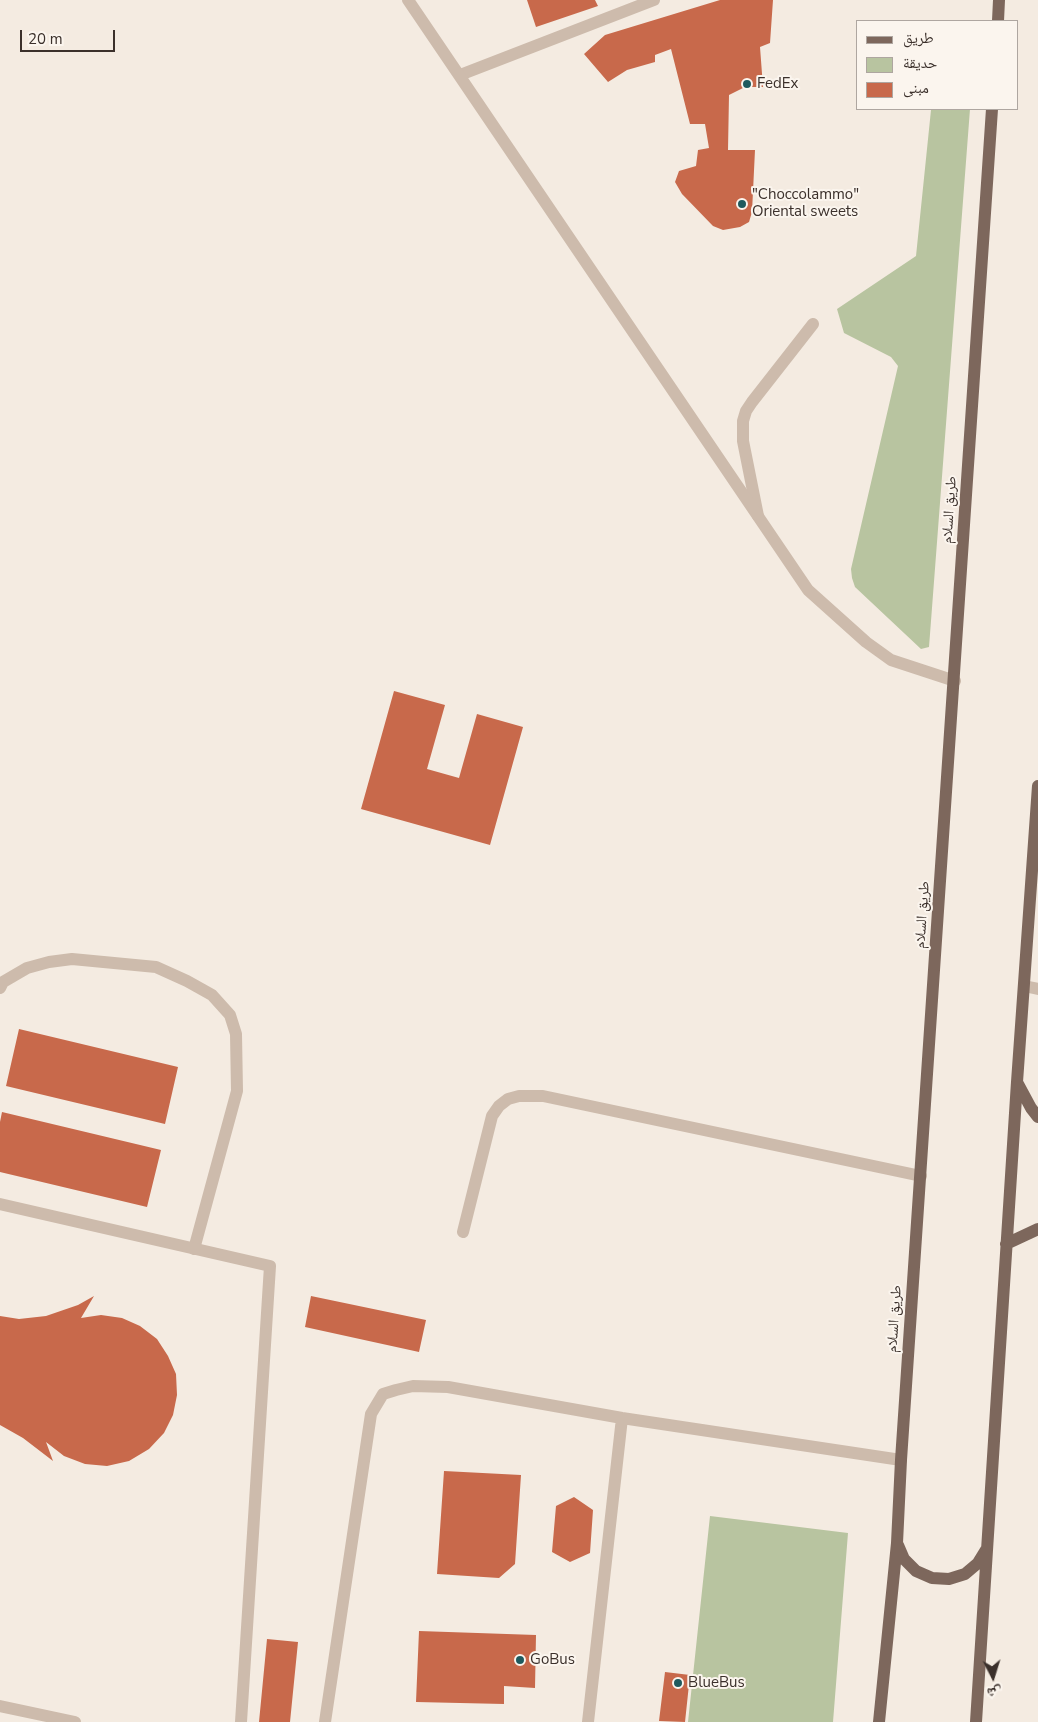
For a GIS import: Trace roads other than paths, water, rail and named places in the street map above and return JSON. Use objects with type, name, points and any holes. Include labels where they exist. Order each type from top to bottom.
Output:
[{"type":"main road","points":[[998,20],[999,0]]},
{"type":"main road","name":"طريق السلام","points":[[879,1722],[897,1543],[992,110]]},
{"type":"main road","points":[[976,1722],[1006,1244],[1038,786]]},
{"type":"main road","points":[[1017,1082],[1038,1117]]},
{"type":"main road","points":[[1006,1244],[1038,1229]]},
{"type":"main road","points":[[897,1543],[904,1559],[916,1571],[932,1578],[949,1579],[965,1574],[978,1563],[987,1548]]},
{"type":"street","points":[[408,0],[808,590],[866,642],[891,660],[955,681]]},
{"type":"street","points":[[460,76],[654,0]]},
{"type":"street","points":[[758,516],[743,441],[743,421],[746,411],[752,402],[814,324]]},
{"type":"street","points":[[0,988],[3,982],[27,968],[49,962],[72,959],[156,967],[212,995],[230,1015],[236,1034],[237,1091],[194,1249]]},
{"type":"street","points":[[1024,986],[1038,989]]},
{"type":"street","points":[[463,1232],[492,1116],[499,1106],[508,1099],[519,1096],[543,1096],[921,1176]]},
{"type":"street","points":[[0,1204],[270,1266],[241,1722]]},
{"type":"street","points":[[324,1722],[372,1414],[383,1394],[413,1386],[448,1386],[622,1418],[901,1460]]},
{"type":"street","points":[[588,1722],[622,1418]]},
{"type":"street","points":[[0,1706],[75,1722]]},
{"type":"place","name":"FedEx","points":[[747,84]]},
{"type":"place","name":"\"Choccolammo\" Oriental sweets","points":[[742,204]]},
{"type":"place","name":"GoBus","points":[[520,1660]]},
{"type":"place","name":"BlueBus","points":[[678,1683]]}]
